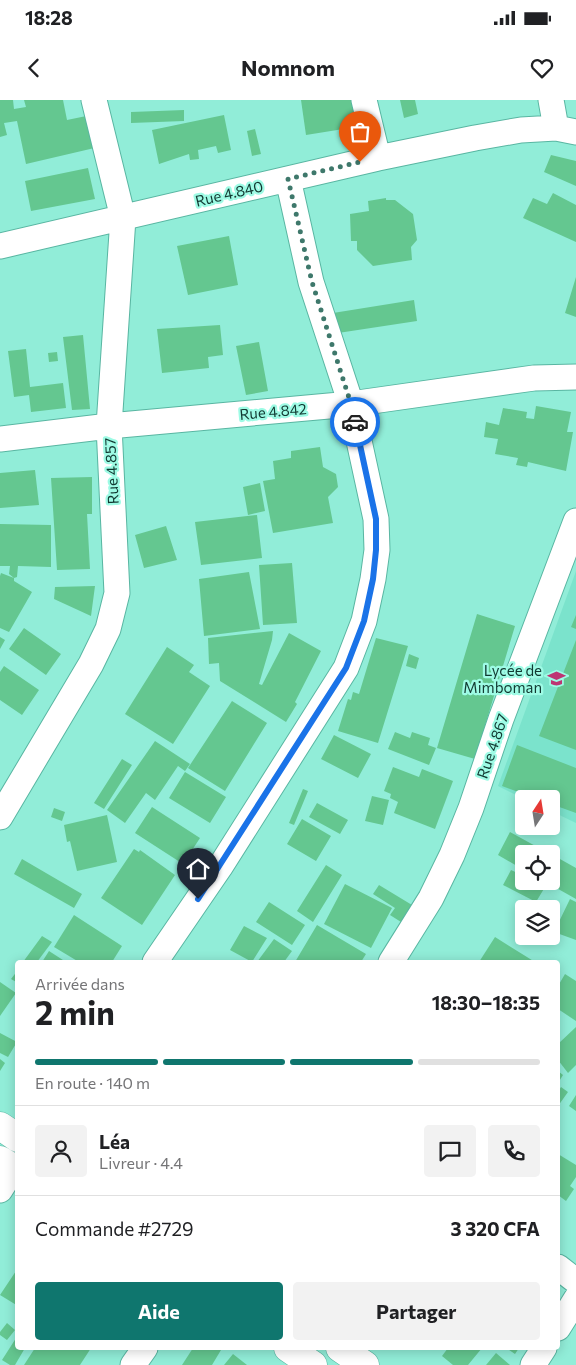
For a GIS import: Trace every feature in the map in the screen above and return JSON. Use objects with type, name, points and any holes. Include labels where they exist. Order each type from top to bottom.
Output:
[{"type":"main road","points":[[0,1126],[15,1136]]},
{"type":"main road","points":[[291,1350],[313,1365]]},
{"type":"main road","points":[[343,1350],[365,1365]]},
{"type":"street","name":"Rue 4.857","points":[[0,816],[91,664],[108,629],[117,593],[109,426],[123,218],[94,100]]},
{"type":"street","points":[[364,100],[378,158]]},
{"type":"street","points":[[551,100],[566,130]]},
{"type":"street","name":"Rue 4.840","points":[[0,246],[378,158],[520,130],[566,130]]},
{"type":"street","points":[[156,960],[220,867],[346,668],[364,621],[373,579],[376,550],[376,519],[351,404],[312,282],[288,179]]},
{"type":"street","name":"Rue 4.842","points":[[0,439],[109,426],[351,404],[534,378],[576,377]]},
{"type":"street","name":"Rue 4.867","points":[[392,960],[431,898],[452,855],[576,521]]},
{"type":"street","points":[[560,1269],[576,1281]]},
{"type":"street","points":[[560,1325],[576,1299]]},
{"type":"street","points":[[133,1365],[144,1350]]},
{"type":"street","points":[[533,1365],[543,1350]]},
{"type":"shaded area","name":"Lycée de Mimboman","points":[[576,571],[576,823],[560,815],[560,790],[515,790],[515,794],[498,786]]},
{"type":"building","points":[[0,100],[13,100],[14,109],[26,107],[24,100],[63,100],[67,120],[96,114],[103,146],[26,164],[17,121],[4,123],[7,135],[0,137]]},
{"type":"building","points":[[301,100],[357,100],[362,126],[306,135]]},
{"type":"building","points":[[400,100],[415,100],[418,114],[404,118]]},
{"type":"building","points":[[184,110],[184,121],[131,123],[131,112]]},
{"type":"building","points":[[224,115],[231,150],[218,153],[216,146],[198,150],[199,159],[190,160],[189,154],[159,164],[152,130]]},
{"type":"building","points":[[255,129],[261,154],[252,156],[247,131]]},
{"type":"building","points":[[551,155],[576,161],[576,186],[544,172]]},
{"type":"building","points":[[88,168],[95,199],[31,211],[25,181]]},
{"type":"building","points":[[553,193],[576,205],[576,242],[523,218],[533,198],[547,204]]},
{"type":"building","points":[[386,198],[386,200],[395,200],[413,214],[417,240],[411,247],[412,260],[373,266],[357,250],[357,241],[351,241],[350,214],[369,211],[368,201]]},
{"type":"building","points":[[229,236],[238,285],[188,295],[177,246]]},
{"type":"building","points":[[576,277],[576,317],[565,313]]},
{"type":"building","points":[[414,300],[417,321],[338,333],[333,313]]},
{"type":"building","points":[[220,325],[223,355],[208,357],[209,368],[162,373],[157,329]]},
{"type":"building","points":[[83,335],[90,409],[72,410],[63,337]]},
{"type":"building","points":[[259,342],[268,391],[246,395],[236,346]]},
{"type":"building","points":[[26,349],[30,387],[63,383],[66,408],[31,412],[29,395],[14,397],[8,351]]},
{"type":"building","points":[[57,352],[58,361],[49,362],[48,353]]},
{"type":"building","points":[[536,406],[571,412],[567,432],[573,432],[566,471],[528,462],[527,467],[516,465],[518,458],[495,454],[498,439],[484,437],[486,422],[499,425],[503,408],[527,412],[526,418],[534,419]]},
{"type":"building","points":[[320,447],[323,467],[336,474],[338,487],[328,497],[333,523],[273,533],[263,481],[275,479],[273,461],[291,458],[291,451]]},
{"type":"building","points":[[35,470],[39,505],[0,508],[0,473]]},
{"type":"building","points":[[92,477],[92,514],[87,514],[90,569],[57,570],[51,478]]},
{"type":"building","points":[[260,483],[265,511],[248,515],[243,487]]},
{"type":"building","points":[[257,515],[262,558],[201,565],[195,522]]},
{"type":"building","points":[[0,524],[51,525],[51,567],[18,566],[17,577],[14,578],[9,574],[10,566],[0,566]]},
{"type":"building","points":[[166,526],[177,560],[144,568],[135,535]]},
{"type":"building","points":[[292,563],[297,623],[263,625],[259,565]]},
{"type":"building","points":[[249,572],[260,629],[204,636],[199,579]]},
{"type":"building","points":[[1,573],[14,578],[14,581],[32,592],[9,632],[0,628]]},
{"type":"building","points":[[95,586],[91,616],[54,599],[55,587]]},
{"type":"building","points":[[477,614],[515,626],[475,759],[437,748]]},
{"type":"building","points":[[576,615],[576,629],[571,627]]},
{"type":"building","points":[[24,628],[61,654],[46,675],[9,649]]},
{"type":"building","points":[[273,631],[259,684],[262,685],[289,633],[321,651],[295,702],[297,704],[286,722],[220,681],[219,663],[209,664],[208,638]]},
{"type":"building","points":[[0,637],[5,640],[0,649]]},
{"type":"building","points":[[376,638],[408,646],[378,743],[338,731],[348,699],[351,700],[353,692],[359,694]]},
{"type":"building","points":[[576,640],[576,750],[539,736]]},
{"type":"building","points":[[167,647],[194,665],[189,672],[210,686],[173,744],[125,714]]},
{"type":"building","points":[[409,654],[419,658],[416,669],[406,666]]},
{"type":"building","points":[[4,666],[39,690],[22,715],[0,700],[0,672]]},
{"type":"building","points":[[232,701],[267,723],[225,791],[188,768]]},
{"type":"building","points":[[395,732],[410,738],[412,732],[430,738],[428,745],[436,748],[429,765],[388,749]]},
{"type":"building","points":[[334,735],[371,754],[358,778],[321,759]]},
{"type":"building","points":[[155,741],[190,764],[185,771],[178,766],[155,800],[146,793],[125,823],[107,810]]},
{"type":"building","points":[[517,745],[576,768],[576,813],[560,807],[560,790],[515,791],[502,786]]},
{"type":"building","points":[[122,759],[132,765],[104,809],[94,803]]},
{"type":"building","points":[[393,767],[419,777],[422,769],[453,781],[435,829],[394,813],[398,802],[390,798],[391,794],[384,791]]},
{"type":"building","points":[[185,772],[226,797],[210,823],[169,798]]},
{"type":"building","points":[[303,789],[308,791],[294,825],[289,823]]},
{"type":"building","points":[[372,796],[389,800],[383,825],[365,821]]},
{"type":"building","points":[[317,803],[348,820],[340,834],[309,817]]},
{"type":"building","points":[[152,807],[200,838],[183,864],[135,833]]},
{"type":"building","points":[[54,808],[65,812],[62,821],[51,817]]},
{"type":"building","points":[[107,815],[117,862],[77,871],[70,841],[67,842],[64,825]]},
{"type":"building","points":[[302,819],[331,836],[316,861],[287,844]]},
{"type":"building","points":[[510,832],[534,845],[515,845],[515,865],[498,855]]},
{"type":"building","points":[[134,849],[139,852],[140,850],[175,875],[142,925],[101,898]]},
{"type":"building","points":[[22,859],[82,894],[74,908],[14,874]]},
{"type":"building","points":[[560,859],[576,868],[576,899],[560,890]]},
{"type":"building","points":[[326,865],[342,875],[313,922],[297,911]]},
{"type":"building","points":[[511,870],[515,872],[515,890],[543,890],[537,900],[532,900],[503,885]]},
{"type":"building","points":[[345,884],[392,908],[371,948],[324,924]]},
{"type":"building","points":[[379,885],[412,905],[401,922],[390,915],[395,908],[373,894]]},
{"type":"building","points":[[570,899],[576,902],[576,940],[560,934],[560,920]]},
{"type":"building","points":[[269,902],[305,925],[292,945],[256,922]]},
{"type":"building","points":[[74,915],[122,946],[113,960],[76,960],[54,947]]},
{"type":"building","points":[[317,925],[366,954],[362,960],[296,960]]},
{"type":"building","points":[[244,926],[267,938],[253,960],[248,960],[230,950]]},
{"type":"building","points":[[42,936],[52,942],[38,960],[24,960]]},
{"type":"building","points":[[495,937],[532,960],[480,960]]},
{"type":"building","points":[[274,939],[292,951],[285,960],[258,960]]},
{"type":"building","points":[[49,951],[63,960],[43,960]]},
{"type":"building","points":[[565,974],[576,981],[576,1021],[560,1010],[560,983]]},
{"type":"building","points":[[0,982],[15,992],[15,994],[0,1016]]},
{"type":"building","points":[[576,1027],[576,1065],[568,1073],[560,1063],[560,1042]]},
{"type":"building","points":[[0,1033],[15,1041],[15,1045],[8,1057],[0,1053]]},
{"type":"building","points":[[0,1059],[5,1063],[0,1071]]},
{"type":"building","points":[[561,1087],[568,1092],[560,1103]]},
{"type":"building","points":[[576,1095],[576,1111],[569,1106]]},
{"type":"building","points":[[560,1155],[576,1165],[576,1177],[570,1186],[574,1189],[566,1201],[560,1196]]},
{"type":"building","points":[[15,1272],[15,1304],[0,1295]]},
{"type":"building","points":[[7,1323],[15,1330],[7,1340],[0,1335],[0,1332]]},
{"type":"building","points":[[15,1340],[15,1350],[24,1350],[15,1365],[10,1365],[2,1360]]},
{"type":"building","points":[[34,1350],[90,1350],[80,1365],[24,1365]]},
{"type":"building","points":[[192,1350],[221,1350],[212,1365],[182,1365]]},
{"type":"building","points":[[446,1350],[480,1350],[468,1365],[453,1365],[442,1356]]},
{"type":"building","points":[[509,1350],[518,1350],[515,1354]]},
{"type":"building","points":[[496,1353],[510,1365],[486,1365]]},
{"type":"building","points":[[233,1354],[247,1365],[224,1365]]},
{"type":"way so far","points":[[355,422],[312,282],[288,179],[360,162]]},
{"type":"place","name":"Lycée de Mimboman","points":[[556,679]]},
{"type":"route","points":[[198,899],[346,668],[364,621],[373,579],[376,550],[376,519],[355,422]]}]
